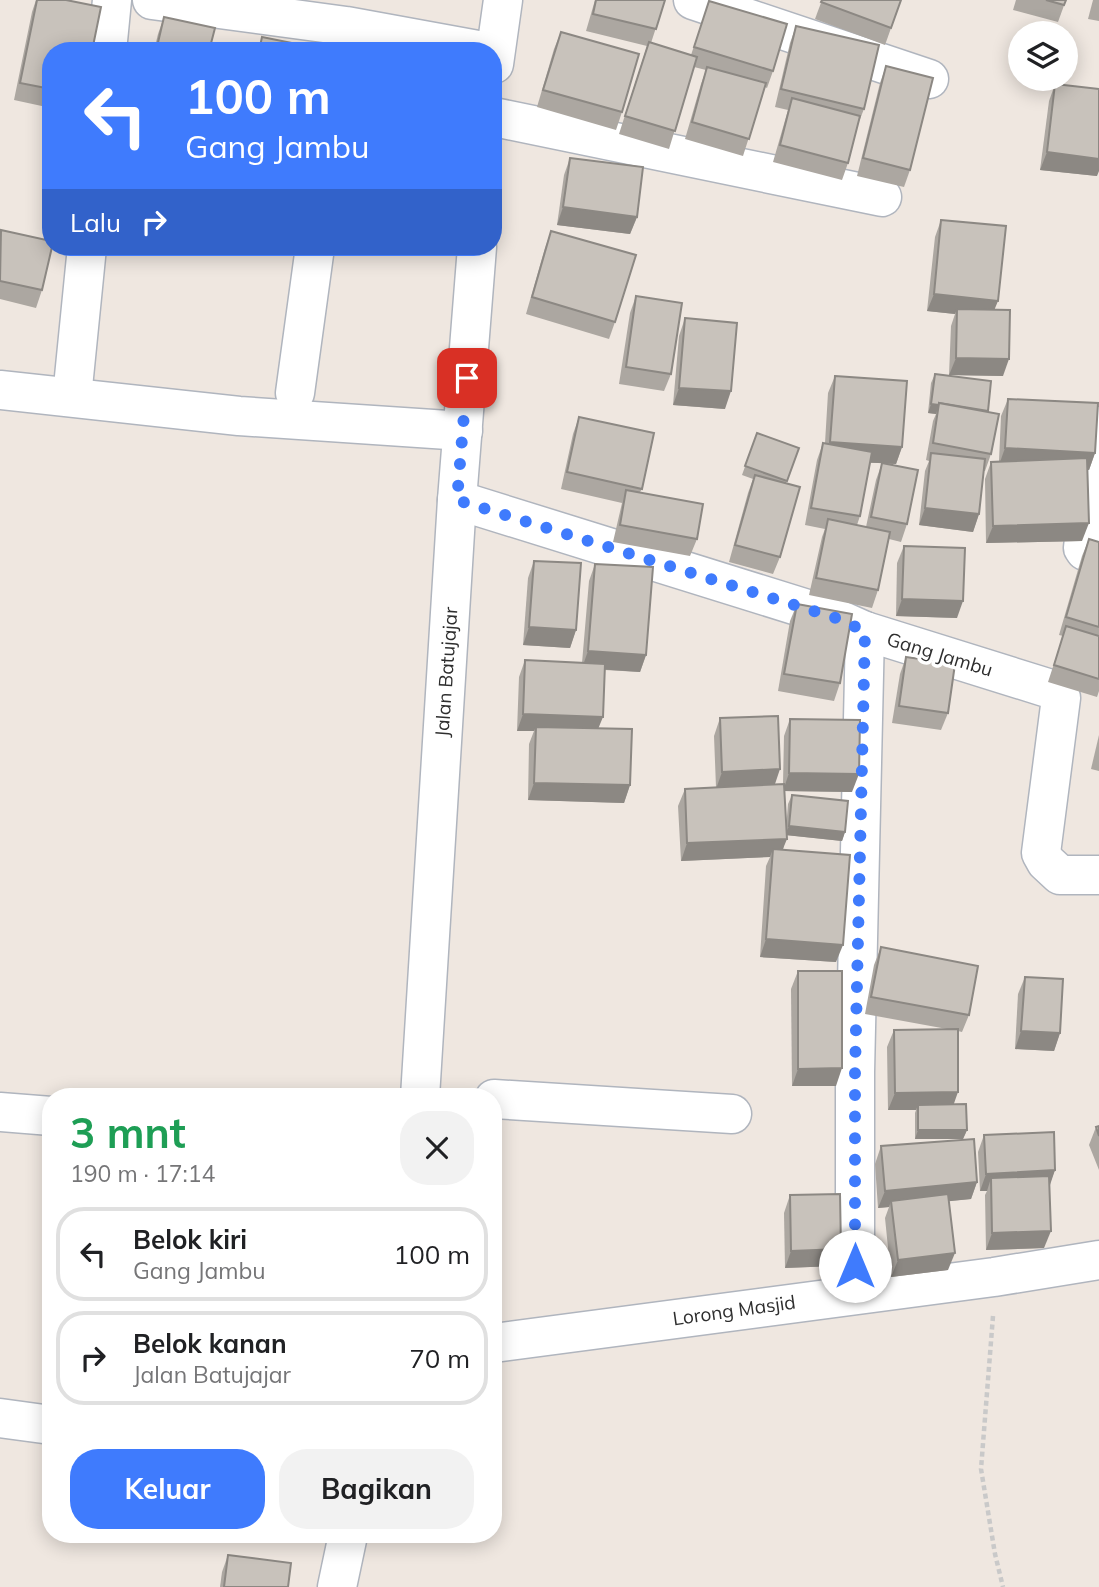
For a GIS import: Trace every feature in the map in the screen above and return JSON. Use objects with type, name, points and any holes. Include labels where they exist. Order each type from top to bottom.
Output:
[{"type":"street","points":[[108,42],[112,0]]},
{"type":"street","points":[[152,0],[346,26],[426,42]]},
{"type":"street","points":[[494,42],[503,0]]},
{"type":"street","points":[[693,0],[929,79]]},
{"type":"street","points":[[502,119],[882,197]]},
{"type":"street","points":[[72,397],[86,256]]},
{"type":"street","points":[[295,393],[314,256]]},
{"type":"street","name":"Jalan Batujajar","points":[[429,1088],[457,500],[476,256]]},
{"type":"street","points":[[0,390],[239,416],[463,431]]},
{"type":"street","points":[[1097,426],[1083,548],[1099,555]]},
{"type":"street","name":"Gang Jambu","points":[[457,500],[836,618],[865,631],[1054,690],[1061,698],[1041,853],[1045,862],[1060,875],[1099,875]]},
{"type":"street","points":[[855,1294],[855,1072],[865,631]]},
{"type":"street","points":[[502,1100],[732,1114]]},
{"type":"street","points":[[0,1112],[42,1115]]},
{"type":"street","name":"Lorong Masjid","points":[[502,1342],[994,1277],[1099,1260]]},
{"type":"street","points":[[0,1418],[42,1424]]},
{"type":"street","points":[[337,1587],[346,1543]]},
{"type":"path","points":[[994,1277],[992,1345],[981,1469],[1003,1587]]},
{"type":"building","points":[[37,0],[66,0],[101,7],[94,42],[42,42],[42,87],[20,83]]},
{"type":"building","points":[[596,0],[665,0],[656,29],[593,14]]},
{"type":"building","points":[[901,0],[891,28],[821,2]]},
{"type":"building","points":[[1046,0],[1066,0],[1064,5]]},
{"type":"building","points":[[709,1],[787,24],[773,71],[694,47]]},
{"type":"building","points":[[164,17],[215,28],[211,42],[158,42]]},
{"type":"building","points":[[796,26],[879,45],[864,109],[781,89]]},
{"type":"building","points":[[561,32],[639,54],[622,112],[543,90]]},
{"type":"building","points":[[262,37],[287,42],[261,42]]},
{"type":"building","points":[[649,42],[697,57],[675,131],[625,116]]},
{"type":"building","points":[[886,66],[933,78],[910,170],[863,158]]},
{"type":"building","points":[[707,67],[766,83],[749,139],[692,122]]},
{"type":"building","points":[[1078,87],[1099,89],[1099,159],[1047,152],[1054,91],[1078,91]]},
{"type":"building","points":[[792,98],[860,116],[848,163],[780,145]]},
{"type":"building","points":[[570,158],[643,167],[637,217],[563,207]]},
{"type":"building","points":[[941,220],[1006,226],[998,301],[934,294]]},
{"type":"building","points":[[1,230],[42,239],[42,256],[50,256],[42,290],[0,281]]},
{"type":"building","points":[[551,231],[636,255],[615,322],[532,297]]},
{"type":"building","points":[[636,296],[682,303],[671,374],[626,367]]},
{"type":"building","points":[[957,309],[1010,310],[1009,359],[956,358]]},
{"type":"building","points":[[685,318],[737,323],[731,391],[679,388]]},
{"type":"building","points":[[935,374],[991,381],[988,411],[931,404]]},
{"type":"building","points":[[835,376],[907,381],[902,447],[830,442]]},
{"type":"building","points":[[1008,399],[1098,403],[1095,453],[1005,448]]},
{"type":"building","points":[[939,403],[999,414],[991,454],[933,443]]},
{"type":"building","points":[[579,417],[654,433],[642,489],[567,472]]},
{"type":"building","points":[[757,433],[799,448],[787,481],[745,466]]},
{"type":"building","points":[[823,443],[872,452],[860,516],[811,508]]},
{"type":"building","points":[[931,453],[985,459],[979,514],[925,508]]},
{"type":"building","points":[[1087,458],[1089,523],[993,526],[991,462]]},
{"type":"building","points":[[882,463],[918,470],[907,524],[871,517]]},
{"type":"building","points":[[755,475],[800,487],[780,557],[735,545]]},
{"type":"building","points":[[626,490],[703,504],[697,539],[620,525]]},
{"type":"building","points":[[828,519],[890,532],[878,590],[816,578]]},
{"type":"building","points":[[1089,539],[1099,542],[1099,627],[1066,617]]},
{"type":"building","points":[[904,546],[965,548],[963,601],[902,599]]},
{"type":"building","points":[[534,561],[581,563],[576,630],[529,627]]},
{"type":"building","points":[[595,564],[653,567],[646,655],[588,651]]},
{"type":"building","points":[[797,604],[852,614],[840,683],[784,674]]},
{"type":"building","points":[[1066,626],[1099,636],[1099,679],[1054,665]]},
{"type":"building","points":[[906,657],[955,664],[948,713],[899,706]]},
{"type":"building","points":[[525,660],[605,664],[603,717],[523,714]]},
{"type":"building","points":[[778,716],[780,769],[722,772],[720,718]]},
{"type":"building","points":[[790,719],[860,720],[859,774],[789,773]]},
{"type":"building","points":[[536,727],[632,729],[630,785],[534,783]]},
{"type":"building","points":[[784,784],[787,839],[687,843],[685,789]]},
{"type":"building","points":[[792,795],[848,801],[845,832],[789,826]]},
{"type":"building","points":[[773,849],[850,855],[843,945],[766,939]]},
{"type":"building","points":[[881,947],[978,966],[969,1015],[871,997]]},
{"type":"building","points":[[798,971],[842,971],[842,1068],[798,1069]]},
{"type":"building","points":[[1025,977],[1063,979],[1060,1033],[1021,1031]]},
{"type":"building","points":[[958,1029],[958,1092],[895,1093],[894,1030]]},
{"type":"building","points":[[966,1104],[967,1130],[918,1130],[918,1105]]},
{"type":"building","points":[[1054,1132],[1055,1170],[986,1174],[984,1135]]},
{"type":"building","points":[[974,1139],[977,1182],[885,1191],[881,1146]]},
{"type":"building","points":[[1049,1176],[1051,1231],[992,1233],[991,1178]]},
{"type":"building","points":[[840,1194],[841,1249],[791,1251],[790,1195]]},
{"type":"building","points":[[948,1194],[955,1253],[898,1260],[891,1201]]},
{"type":"building","points":[[228,1555],[291,1563],[288,1587],[224,1587]]},
{"type":"route","points":[[467,378],[457,500],[836,618],[865,631],[855,1072],[855,1266]]}]
